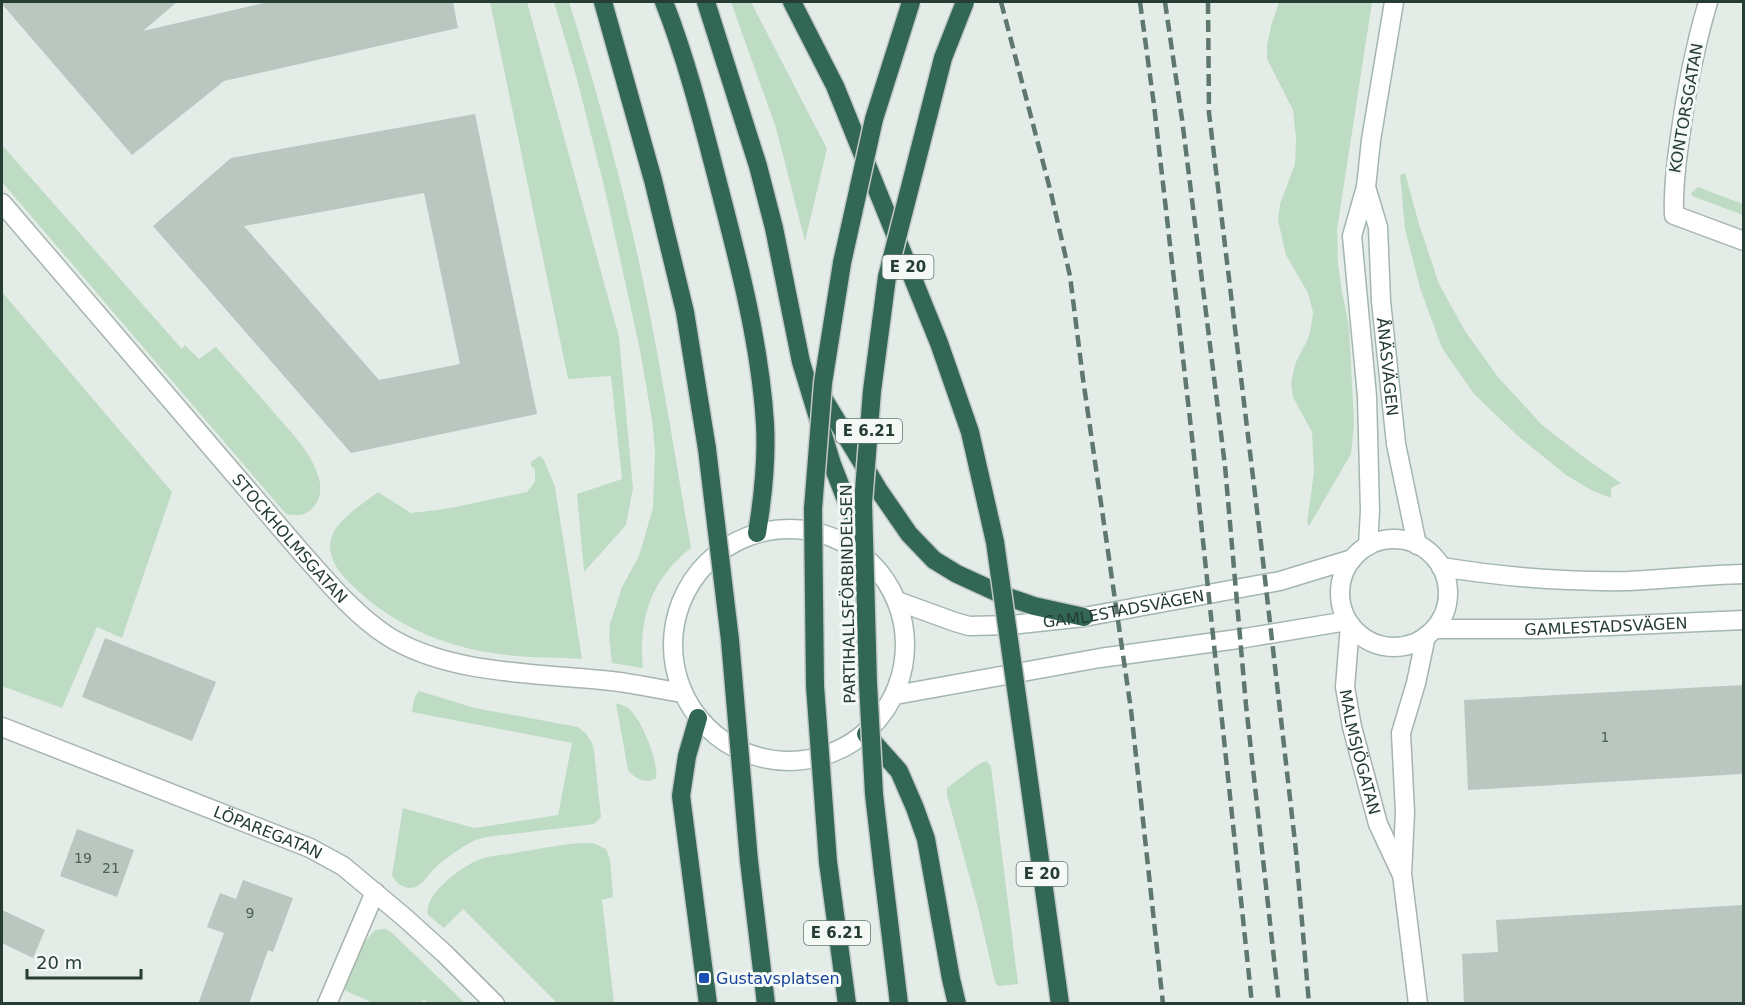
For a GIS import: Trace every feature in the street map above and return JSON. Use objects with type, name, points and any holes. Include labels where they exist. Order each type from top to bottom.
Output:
[{"type":"highway","points":[[603,2],[653,180],[685,312],[707,449],[730,640],[749,861],[766,1004]]},
{"type":"highway","points":[[664,2],[702,122],[747,299],[765,425],[764,483],[757,533]]},
{"type":"highway","points":[[706,2],[769,207],[801,362],[832,464],[871,561]]},
{"type":"highway","name":"E 20","points":[[792,2],[835,86],[939,343],[970,432],[995,542],[1060,1004]]},
{"type":"highway","name":"PARTIHALLSFÖRBINDELSEN","points":[[847,1004],[828,862],[815,686],[813,509],[823,383],[842,263],[874,119],[911,2]]},
{"type":"highway","name":"PARTIHALLSFÖRBINDELSEN","points":[[899,1004],[874,794],[868,694],[863,503],[872,391],[887,277],[943,58],[965,2]]},
{"type":"highway","points":[[801,362],[878,489],[909,534],[934,560],[957,574],[1005,596],[1034,606],[1084,617]]},
{"type":"highway","points":[[698,718],[687,756],[681,796],[708,1004]]},
{"type":"highway","points":[[866,734],[899,771],[926,839],[957,1004]]},
{"type":"street","name":"ÅNÄSVÄGEN","points":[[1368,546],[1370,511],[1367,396],[1352,236],[1366,187],[1371,140],[1394,2]]},
{"type":"street","name":"KONTORSGATAN","points":[[1707,2],[1683,112],[1673,192],[1674,215],[1743,241]]},
{"type":"street","name":"ÅNÄSVÄGEN","points":[[1366,187],[1378,227],[1381,301],[1396,444],[1417,545]]},
{"type":"street","name":"STOCKHOLMSGATAN","points":[[2,203],[301,552],[349,605],[386,635],[413,649],[440,659],[499,671],[604,680],[683,693]]},
{"type":"street","points":[[778,529],[810,530],[837,539],[871,561],[886,580],[897,601],[904,624],[906,649],[903,673],[895,695],[883,716],[866,734],[840,750],[818,759],[782,762],[745,753],[719,739],[698,718],[683,693],[672,650],[674,626],[680,604],[695,576],[718,552],[737,541],[757,533],[778,529]]},
{"type":"street","name":"GAMLESTADSVÄGEN","points":[[1417,545],[1401,540],[1384,540],[1368,546],[1352,559],[1344,573],[1340,590],[1341,606],[1349,623],[1369,642],[1394,647],[1411,645],[1430,633],[1743,620]]},
{"type":"street","points":[[1417,545],[1430,554],[1441,567],[1446,583],[1447,599],[1443,615],[1430,633]]},
{"type":"street","name":"GAMLESTADSVÄGEN","points":[[897,601],[969,626],[1011,625],[1084,617],[1280,581],[1352,559]]},
{"type":"street","points":[[1441,567],[1483,574],[1576,581],[1743,574]]},
{"type":"street","points":[[895,695],[1100,658],[1349,623]]},
{"type":"street","name":"MALMSJÖGATAN","points":[[1349,623],[1345,687],[1352,727],[1378,824],[1402,874]]},
{"type":"street","name":"MALMSJÖGATAN","points":[[1418,1004],[1402,874],[1405,812],[1401,733],[1430,633]]},
{"type":"street","name":"LÖPAREGATAN","points":[[2,727],[310,848],[343,866],[445,954],[495,1004]]},
{"type":"street","points":[[327,1004],[375,892]]},
{"type":"green space","points":[[490,2],[527,2],[619,337],[633,488],[626,525],[584,572],[577,494],[622,479],[611,376],[568,379]]},
{"type":"green space","points":[[554,2],[569,2],[623,193],[653,329],[691,548],[666,573],[650,601],[643,633],[643,668],[612,663],[609,636],[610,624],[622,587],[639,556],[653,508],[655,450],[652,420],[640,350],[605,190],[577,79]]},
{"type":"green space","points":[[731,2],[751,2],[827,149],[805,241],[776,128]]},
{"type":"green space","points":[[1279,2],[1372,2],[1337,230],[1338,264],[1349,326],[1354,424],[1351,454],[1309,526],[1307,523],[1314,472],[1312,432],[1293,397],[1291,384],[1295,364],[1311,328],[1313,312],[1308,293],[1286,255],[1278,220],[1280,204],[1295,164],[1296,139],[1293,110],[1267,59],[1271,26]]},
{"type":"green space","points":[[2,145],[182,349],[185,345],[199,359],[216,347],[293,435],[310,457],[319,479],[319,497],[309,511],[299,515],[286,514],[2,182]]},
{"type":"green space","points":[[1405,173],[1439,284],[1465,331],[1498,377],[1542,425],[1621,483],[1611,488],[1611,498],[1591,490],[1566,475],[1518,436],[1474,394],[1442,348],[1420,288],[1405,229],[1400,175]]},
{"type":"green space","points":[[1698,187],[1743,204],[1743,215],[1692,196],[1691,193]]},
{"type":"green space","points":[[2,292],[172,492],[122,638],[97,627],[62,708],[2,686]]},
{"type":"green space","points":[[540,456],[544,460],[555,487],[582,659],[530,657],[478,651],[420,632],[367,599],[347,580],[334,563],[330,543],[335,530],[352,512],[378,492],[411,513],[445,509],[527,492],[535,482],[535,469],[531,466],[531,462]]},
{"type":"green space","points":[[419,691],[475,708],[578,727],[592,743],[601,817],[594,824],[492,836],[476,840],[460,848],[433,869],[420,885],[411,888],[399,884],[392,875],[403,808],[474,828],[558,815],[572,743],[412,712]]},
{"type":"green space","points":[[616,703],[629,709],[640,723],[655,762],[656,778],[652,780],[640,780],[628,770]]},
{"type":"green space","points":[[986,761],[991,766],[1018,984],[998,986],[995,982],[978,908],[947,795],[947,788]]},
{"type":"green space","points":[[593,843],[606,849],[610,859],[613,897],[602,900],[614,1003],[557,1003],[463,909],[444,928],[428,915],[431,899],[437,891],[453,875],[478,860],[554,846]]},
{"type":"green space","points":[[386,929],[465,1003],[429,1003],[424,1000],[419,1003],[373,1003],[344,990],[364,943],[375,930]]},
{"type":"building","points":[[2,2],[177,2],[143,31],[268,2],[453,2],[458,28],[224,81],[132,155]]},
{"type":"building","points":[[475,114],[537,414],[351,453],[153,226],[231,158]],"holes":[[[424,193],[460,364],[379,380],[244,226]]]},
{"type":"building","points":[[105,638],[216,682],[192,741],[82,697]]},
{"type":"building","points":[[1743,685],[1743,774],[1468,790],[1464,700]]},
{"type":"building","points":[[77,829],[134,850],[117,897],[60,876]]},
{"type":"building","points":[[243,880],[293,898],[273,952],[268,950],[249,1004],[198,1004],[224,933],[207,927],[220,893],[236,899]]},
{"type":"building","points":[[1743,905],[1743,1004],[1464,1004],[1462,954],[1498,952],[1496,920]]},
{"type":"building","points":[[2,910],[45,930],[33,958],[2,943]]},
{"type":"railway","points":[[1001,2],[1051,193],[1070,276],[1131,710],[1163,1004]]},
{"type":"railway","points":[[1140,2],[1192,437],[1252,1004]]},
{"type":"railway","points":[[1165,2],[1182,119],[1225,466],[1246,705],[1279,1004]]},
{"type":"railway","points":[[1208,2],[1209,113],[1296,851],[1309,1004]]},
{"type":"place","name":"Gustavsplatsen","points":[[704,978]]}]
